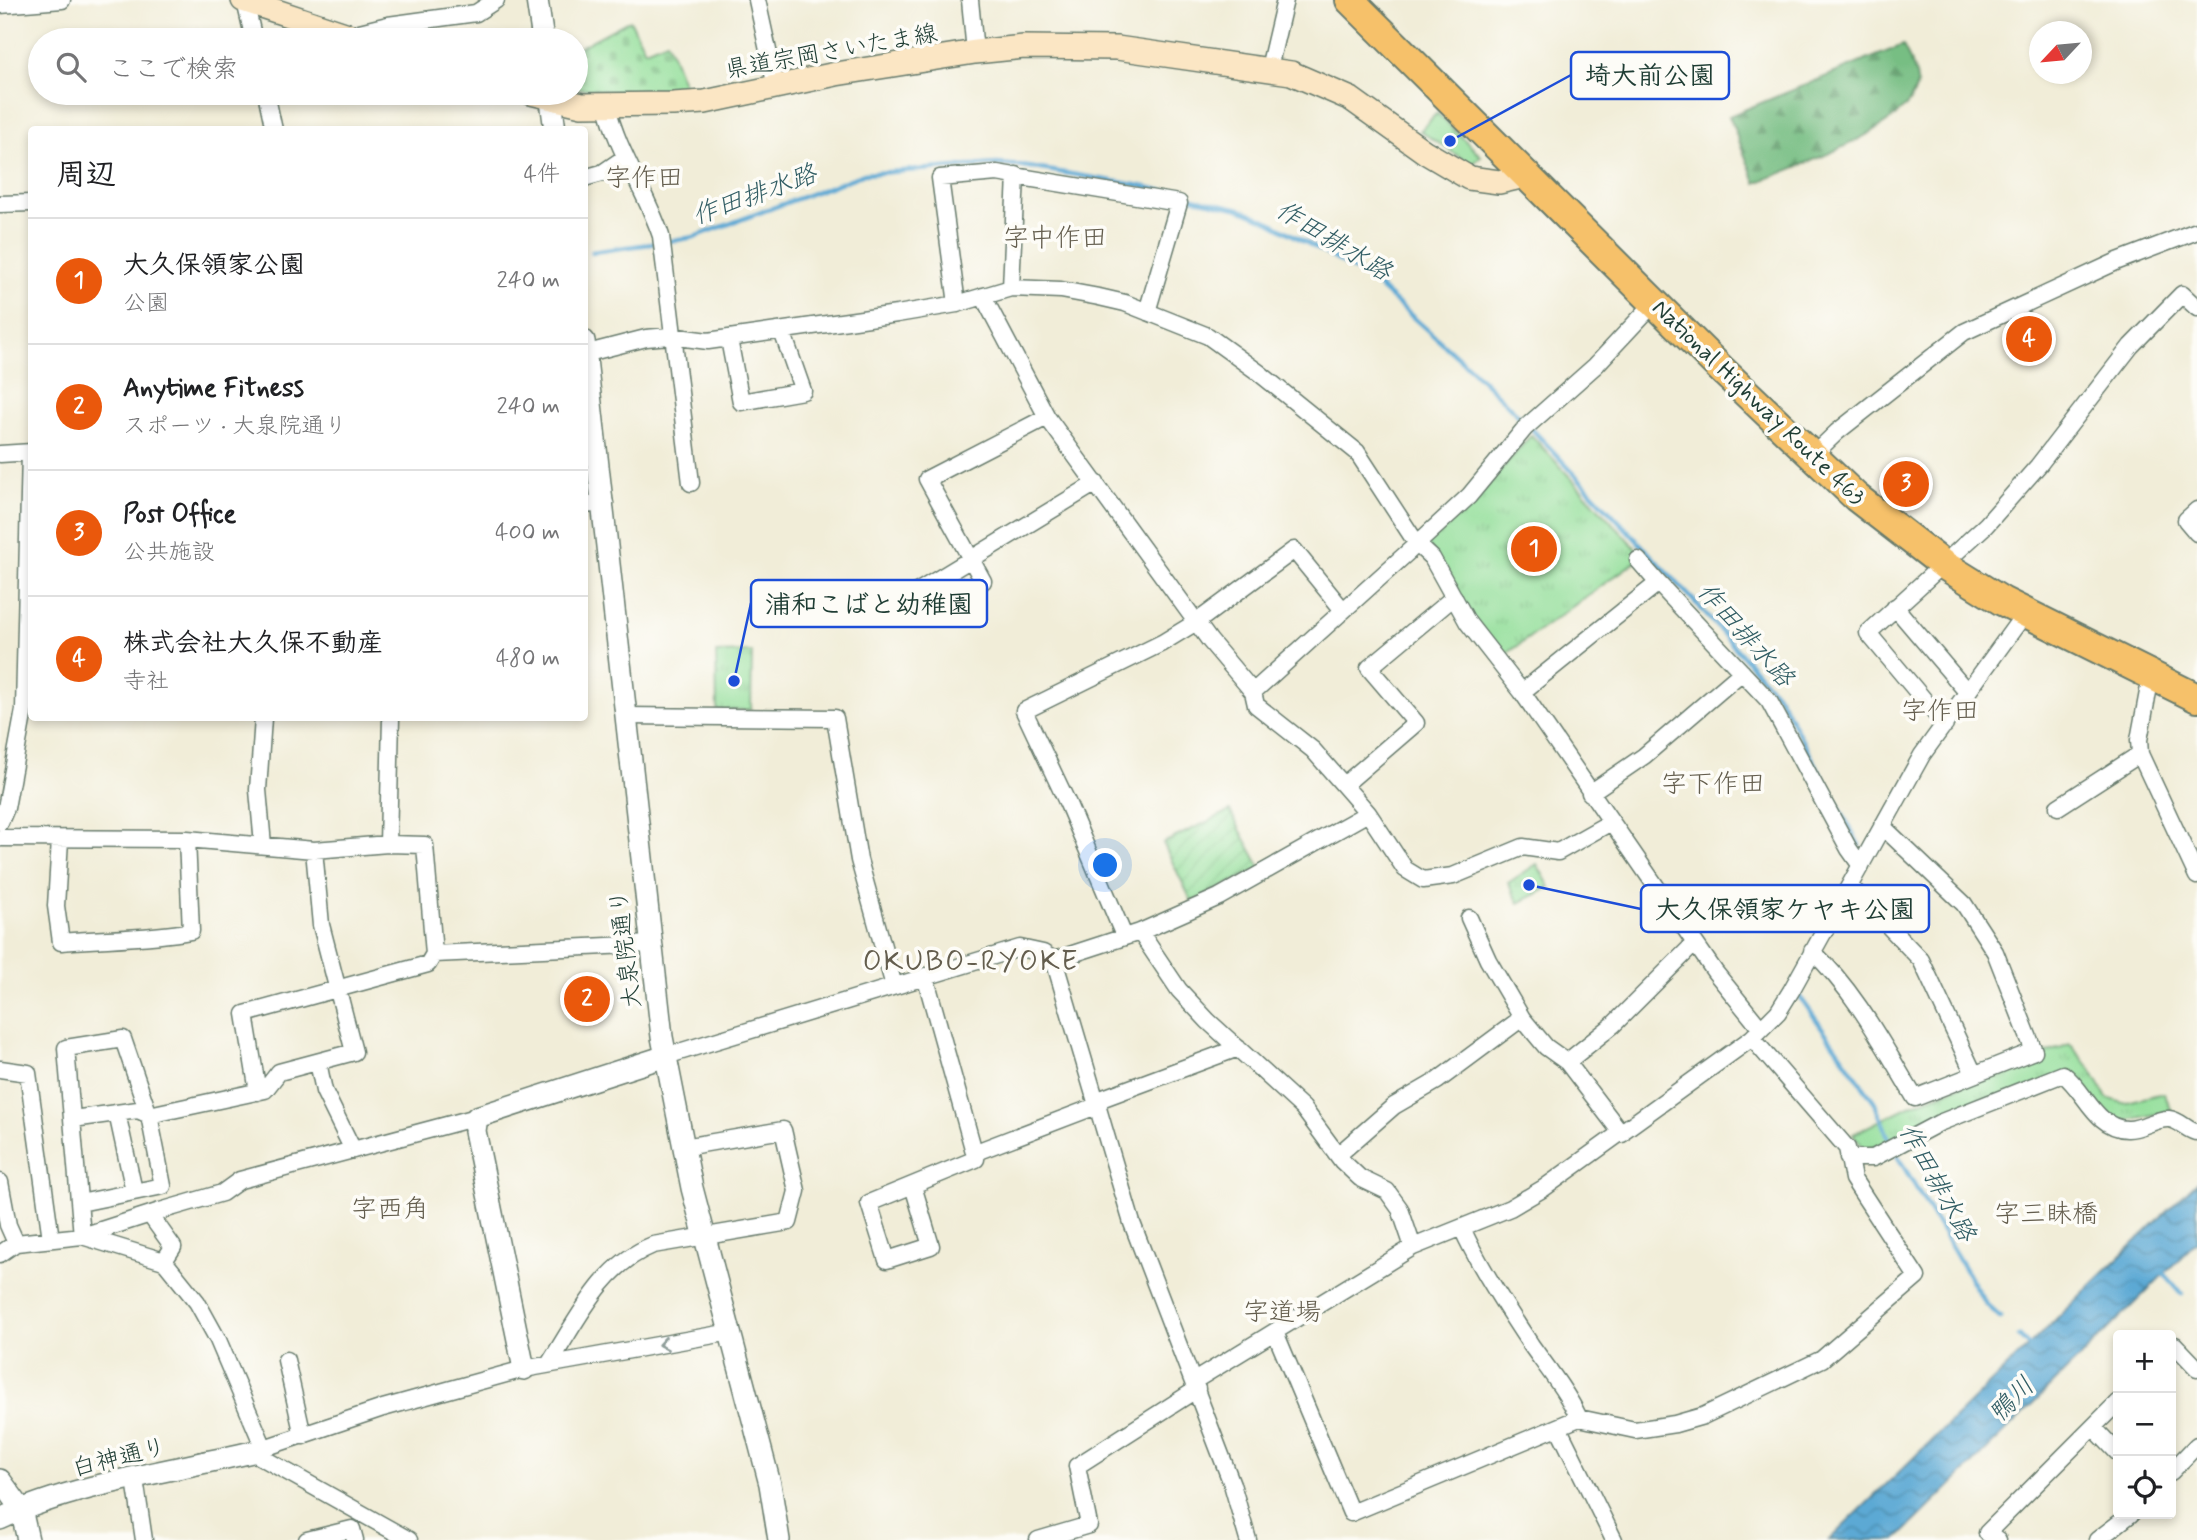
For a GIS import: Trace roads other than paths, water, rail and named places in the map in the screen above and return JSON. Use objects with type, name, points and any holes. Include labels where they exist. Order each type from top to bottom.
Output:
[{"type":"highway","name":"National Highway Route 463","points":[[1350,0],[1856,497],[1944,565],[2025,613],[2197,698]]},
{"type":"main road","points":[[244,0],[290,8],[333,28]]},
{"type":"main road","name":"県道宗岡さいたま線","points":[[579,105],[705,102],[975,52],[1024,47],[1117,48],[1269,68],[1313,80],[1351,99],[1425,152],[1469,178],[1499,182],[1529,175]]},
{"type":"street","points":[[0,5],[62,0]]},
{"type":"street","points":[[244,0],[251,28]]},
{"type":"street","points":[[380,28],[476,13],[496,0]]},
{"type":"street","points":[[537,0],[541,28]]},
{"type":"street","points":[[757,0],[776,87]]},
{"type":"street","points":[[970,0],[975,52]]},
{"type":"street","points":[[1269,68],[1285,0]]},
{"type":"street","points":[[269,105],[273,126]]},
{"type":"street","points":[[547,105],[554,126]]},
{"type":"street","points":[[607,106],[624,158],[648,202],[662,243],[667,272],[670,336],[691,483]]},
{"type":"street","points":[[588,177],[602,173],[624,158]]},
{"type":"street","points":[[957,304],[940,178],[997,173],[1179,203],[1147,312]]},
{"type":"street","points":[[1011,288],[1016,175]]},
{"type":"street","points":[[0,204],[28,203]]},
{"type":"street","points":[[1812,456],[1837,432],[1964,332],[2118,261],[2197,231]]},
{"type":"street","points":[[588,348],[646,338],[670,336],[708,341],[782,331],[957,304],[1011,288],[1086,294],[1147,312],[1208,336],[1357,452],[1418,544],[1432,558],[1468,623],[1522,692],[1756,1033],[1847,1148],[1853,1180],[1917,1277],[1822,1359],[1715,1411],[1675,1424],[1635,1430],[1579,1418],[1351,1513],[1275,1332]]},
{"type":"street","points":[[1945,725],[1868,632],[1986,525],[2038,466],[2132,346],[2182,293],[2197,308]]},
{"type":"street","points":[[982,296],[1047,417],[1210,641],[1253,692],[1256,705],[1313,750],[1368,813],[1405,869],[1423,880],[1453,876],[1523,847],[1558,852],[1611,822]]},
{"type":"street","points":[[1253,692],[1469,496],[1528,425],[1595,366],[1655,302]]},
{"type":"street","points":[[729,338],[741,402],[803,391],[782,331]]},
{"type":"street","name":"大泉院通り","points":[[588,396],[595,504],[626,716],[666,1056],[704,1237],[769,1484],[779,1540]]},
{"type":"street","points":[[983,581],[928,479],[1047,417]]},
{"type":"street","points":[[0,454],[28,452]]},
{"type":"street","points":[[902,601],[1096,483]]},
{"type":"street","points":[[2197,510],[2186,520],[2197,533]]},
{"type":"street","points":[[1342,609],[1294,550],[1198,621],[1162,643],[1024,711],[1132,934],[1179,990],[1303,1108],[1338,1155],[1360,1178],[1387,1191],[1401,1209],[1413,1247]]},
{"type":"street","points":[[1638,560],[1769,701],[1849,849],[1861,866]]},
{"type":"street","points":[[1522,692],[1658,583]]},
{"type":"street","points":[[1344,785],[1416,723],[1369,668],[1454,597]]},
{"type":"street","points":[[1895,607],[1968,693]]},
{"type":"street","points":[[1038,1540],[1089,1525],[1077,1466],[1275,1332],[1413,1247],[1510,1208],[1544,1188],[1622,1134],[1756,1033],[1778,1012],[1922,755],[2025,613]]},
{"type":"street","points":[[1590,793],[1644,756],[1742,672]]},
{"type":"street","points":[[2151,676],[2139,740],[2140,754],[2197,876]]},
{"type":"street","points":[[0,822],[6,808],[6,775],[28,710]]},
{"type":"street","points":[[626,716],[835,718],[859,860],[894,986]]},
{"type":"street","points":[[262,845],[258,790],[263,721]]},
{"type":"street","points":[[388,844],[391,721]]},
{"type":"street","points":[[2058,807],[2140,754]]},
{"type":"street","points":[[1054,960],[1132,934],[1219,897],[1368,813]]},
{"type":"street","points":[[1812,951],[1832,970],[1867,1018],[1915,1098],[2034,1051],[1995,952],[1964,904],[1882,825]]},
{"type":"street","points":[[0,838],[187,839],[314,850],[388,844],[425,845],[435,954],[428,964],[336,987],[246,1014],[258,1092]]},
{"type":"street","points":[[60,840],[56,906],[61,942],[132,936],[151,939],[191,931],[187,839]]},
{"type":"street","points":[[73,1119],[138,1110],[149,1115],[258,1092],[265,1090],[279,1072],[354,1052],[321,925],[314,850]]},
{"type":"street","points":[[1850,886],[1921,960],[1974,1074]]},
{"type":"street","points":[[1469,918],[1488,960],[1522,1018],[1546,1047],[1567,1062],[1622,1134]]},
{"type":"street","points":[[1567,1062],[1613,1025],[1695,943]]},
{"type":"street","points":[[435,954],[651,944]]},
{"type":"street","points":[[0,1254],[16,1243],[82,1236],[222,1193],[240,1180],[477,1117],[666,1056],[733,1038],[754,1027],[1020,948],[1043,953],[1054,960],[1099,1103],[1132,1223],[1232,1484],[1248,1540]]},
{"type":"street","points":[[913,1186],[931,1246],[887,1260],[869,1203],[976,1159],[925,976]]},
{"type":"street","points":[[1338,1155],[1394,1105],[1437,1081],[1522,1018]]},
{"type":"street","points":[[80,1203],[163,1186],[149,1115],[123,1039],[66,1048],[82,1236]]},
{"type":"street","points":[[976,1152],[1238,1048]]},
{"type":"street","points":[[318,1062],[324,1091],[353,1150]]},
{"type":"street","points":[[0,1069],[28,1073],[51,1239]]},
{"type":"street","points":[[1848,1158],[1873,1158],[1939,1123],[2063,1074],[2076,1083],[2101,1118],[2115,1126],[2128,1130],[2168,1119],[2197,1132]]},
{"type":"street","points":[[117,1113],[134,1191]]},
{"type":"street","points":[[477,1117],[475,1131],[524,1368]]},
{"type":"street","points":[[550,1364],[598,1288],[624,1259],[653,1245],[789,1222],[797,1191],[783,1130],[684,1147]]},
{"type":"street","points":[[0,1182],[8,1225],[16,1243]]},
{"type":"street","points":[[160,1211],[153,1219],[173,1247],[164,1261]]},
{"type":"street","points":[[1462,1227],[1471,1248],[1529,1342],[1569,1397],[1579,1418]]},
{"type":"street","points":[[82,1236],[164,1261],[197,1302],[218,1340],[258,1450],[409,1540]]},
{"type":"street","points":[[258,1450],[383,1408],[524,1368],[731,1332]]},
{"type":"street","points":[[2176,1346],[2197,1368]]},
{"type":"street","points":[[286,1360],[303,1436]]},
{"type":"street","points":[[1998,1540],[1987,1533],[2113,1407]]},
{"type":"street","points":[[1558,1427],[1614,1540]]},
{"type":"street","points":[[2093,1427],[2113,1448]]},
{"type":"street","points":[[2176,1467],[2197,1445]]},
{"type":"street","name":"白神通り","points":[[0,1519],[21,1509],[258,1450]]},
{"type":"street","points":[[0,1479],[21,1509],[28,1540]]},
{"type":"street","points":[[135,1479],[144,1540]]},
{"type":"street","points":[[2097,1540],[2124,1519]]},
{"type":"street","points":[[307,1540],[352,1529],[355,1540]]},
{"type":"water","name":"鴨川","points":[[2197,1182],[2197,1241],[1896,1540],[1829,1540]]},
{"type":"waterway","name":"作田排水路","points":[[666,242],[694,237],[864,174],[997,164],[1142,186],[1240,209],[1270,222],[1369,278],[1471,369],[1525,422]]},
{"type":"waterway","name":"作田排水路","points":[[592,252],[657,243]]},
{"type":"waterway","name":"作田排水路","points":[[1531,428],[1695,602],[1779,697],[1859,845]]},
{"type":"waterway","name":"作田排水路","points":[[1798,994],[1874,1101],[1891,1144]]},
{"type":"waterway","name":"作田排水路","points":[[1895,1152],[1986,1304],[2000,1317]]},
{"type":"waterway","points":[[2162,1271],[2182,1294]]},
{"type":"waterway","name":"作田排水路","points":[[2019,1336],[2031,1348]]},
{"type":"place","name":"埼大前公園","points":[[1450,141]]},
{"type":"place","name":"株式会社大久保不動産","points":[[2029,339]]},
{"type":"place","name":"Post Office","points":[[1906,484]]},
{"type":"place","name":"大久保領家公園","points":[[1534,549]]},
{"type":"place","name":"浦和こばと幼稚園","points":[[734,681]]},
{"type":"place","name":"大久保領家ケヤキ公園","points":[[1529,885]]},
{"type":"place","name":"Anytime Fitness","points":[[587,999]]},
{"type":"district","name":"字作田","points":[[644,177]]},
{"type":"district","name":"字中作田","points":[[1055,237]]},
{"type":"district","name":"字作田","points":[[1940,710]]},
{"type":"district","name":"字下作田","points":[[1713,783]]},
{"type":"district","name":"OKUBO-RYOKE","points":[[971,960]]},
{"type":"district","name":"字西角","points":[[390,1208]]},
{"type":"district","name":"字三眛橋","points":[[2046,1213]]},
{"type":"district","name":"字道場","points":[[1282,1311]]}]
